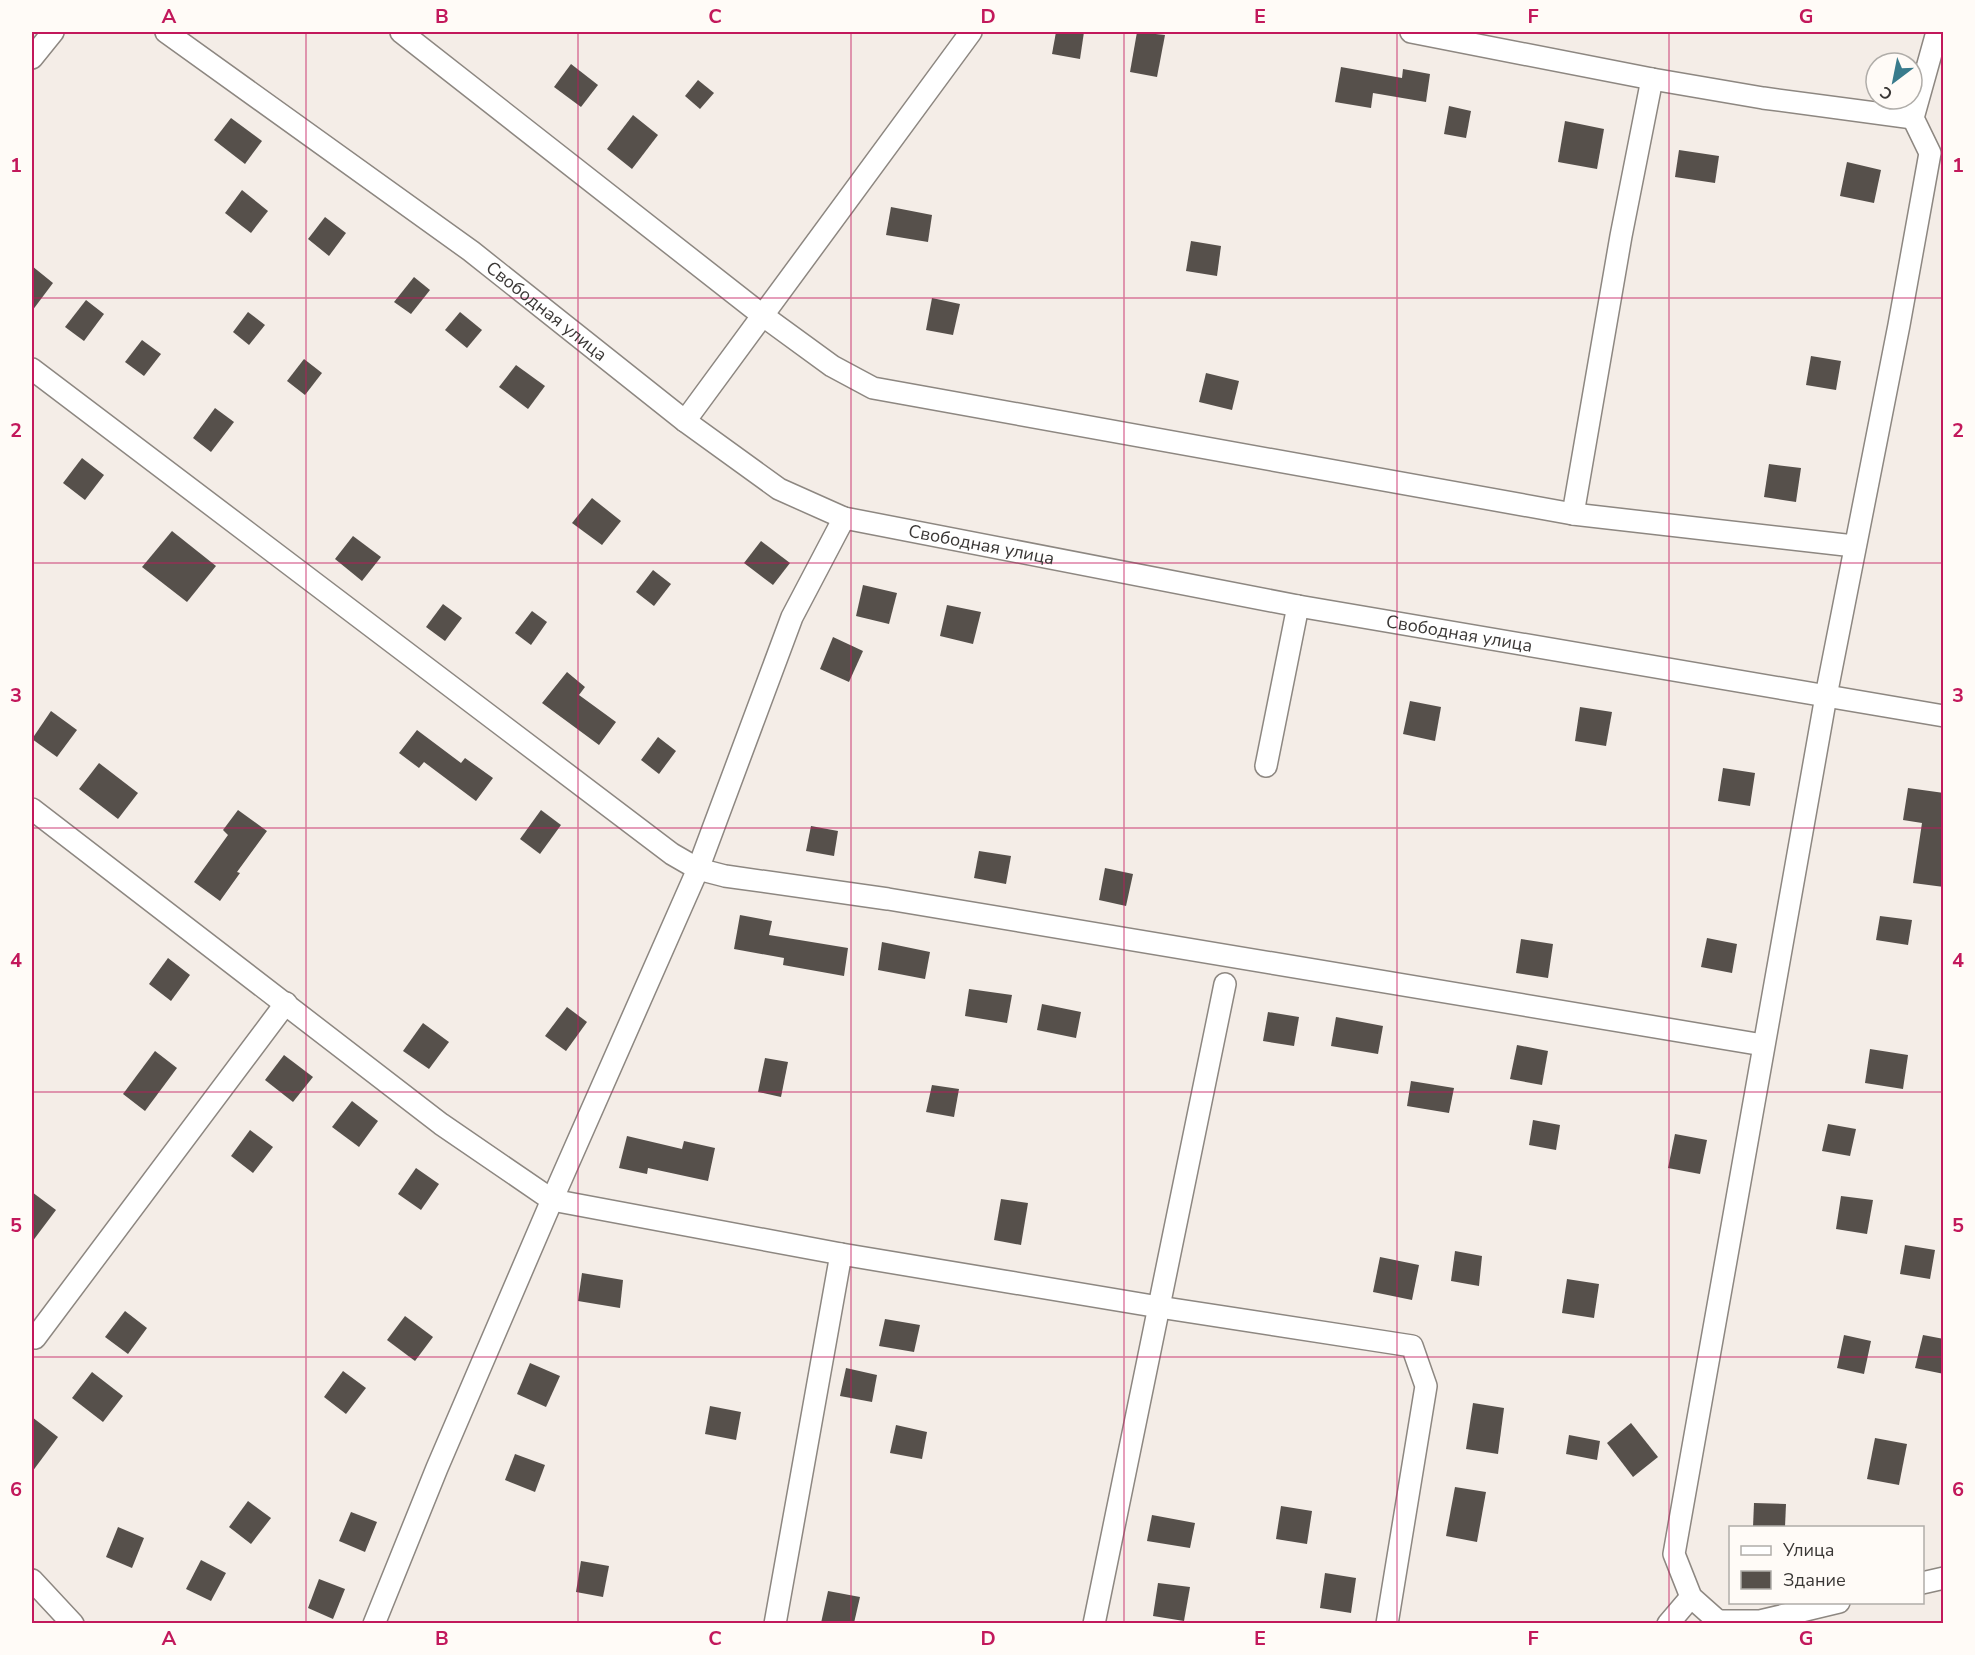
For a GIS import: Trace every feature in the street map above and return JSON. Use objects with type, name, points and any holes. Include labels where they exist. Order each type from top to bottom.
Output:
[{"type":"street","points":[[32,58],[52,32]]},
{"type":"street","name":"Свободная улица","points":[[166,32],[471,251],[685,421],[779,489],[844,518],[1298,606],[1944,717]]},
{"type":"street","points":[[401,32],[762,315],[832,366],[873,388],[1573,514],[1854,546]]},
{"type":"street","points":[[685,421],[971,32]]},
{"type":"street","points":[[1411,32],[1653,80],[1763,98],[1913,118]]},
{"type":"street","points":[[1831,1604],[1760,1621],[1718,1622],[1691,1597],[1674,1554],[1826,696],[1899,325],[1930,153],[1913,118],[1937,32]]},
{"type":"street","points":[[1573,514],[1620,236],[1653,80]]},
{"type":"street","points":[[32,369],[672,854],[698,869],[725,876],[888,899],[1763,1045]]},
{"type":"street","points":[[374,1623],[437,1468],[552,1200],[698,869],[792,617],[844,518]]},
{"type":"street","points":[[1266,766],[1298,606]]},
{"type":"street","points":[[32,809],[441,1124],[552,1200],[841,1254],[1412,1346],[1426,1386],[1387,1623]]},
{"type":"street","points":[[1094,1623],[1225,984]]},
{"type":"street","points":[[35,1338],[286,1003]]},
{"type":"street","points":[[775,1623],[841,1254]]},
{"type":"street","points":[[1924,1583],[1944,1578]]},
{"type":"street","points":[[32,1580],[73,1623]]},
{"type":"street","points":[[1668,1623],[1691,1597]]},
{"type":"building","points":[[1056,32],[1084,32],[1080,59],[1052,54]]},
{"type":"building","points":[[1137,32],[1165,35],[1157,77],[1130,72]]},
{"type":"building","points":[[571,64],[598,85],[581,107],[554,87]]},
{"type":"building","points":[[1341,67],[1402,78],[1403,69],[1430,74],[1426,102],[1373,93],[1371,108],[1335,102]]},
{"type":"building","points":[[698,80],[714,93],[700,109],[685,96]]},
{"type":"building","points":[[1449,106],[1471,111],[1466,138],[1444,134]]},
{"type":"building","points":[[633,115],[658,135],[632,169],[607,149]]},
{"type":"building","points":[[231,118],[262,141],[245,164],[214,140]]},
{"type":"building","points":[[1565,121],[1604,129],[1597,169],[1558,162]]},
{"type":"building","points":[[1679,150],[1719,156],[1715,183],[1675,177]]},
{"type":"building","points":[[1847,162],[1881,170],[1874,203],[1840,196]]},
{"type":"building","points":[[242,190],[268,211],[251,233],[225,213]]},
{"type":"building","points":[[891,207],[932,215],[928,242],[886,235]]},
{"type":"building","points":[[325,217],[346,233],[329,256],[308,239]]},
{"type":"building","points":[[1191,241],[1221,246],[1217,276],[1186,271]]},
{"type":"building","points":[[32,266],[53,283],[32,311]]},
{"type":"building","points":[[414,277],[430,290],[411,314],[394,302]]},
{"type":"building","points":[[932,298],[960,304],[953,335],[926,330]]},
{"type":"building","points":[[86,300],[104,314],[84,341],[65,327]]},
{"type":"building","points":[[248,312],[265,325],[249,345],[233,332]]},
{"type":"building","points":[[460,312],[482,330],[467,348],[445,330]]},
{"type":"building","points":[[142,340],[161,354],[144,376],[125,362]]},
{"type":"building","points":[[1811,356],[1841,361],[1836,390],[1806,385]]},
{"type":"building","points":[[304,359],[322,373],[305,395],[287,381]]},
{"type":"building","points":[[516,365],[545,386],[528,409],[499,387]]},
{"type":"building","points":[[1206,373],[1239,381],[1232,410],[1199,402]]},
{"type":"building","points":[[215,408],[234,422],[211,452],[193,438]]},
{"type":"building","points":[[82,458],[104,475],[85,500],[63,483]]},
{"type":"building","points":[[1769,464],[1801,468],[1796,502],[1764,497]]},
{"type":"building","points":[[592,498],[621,521],[602,545],[572,523]]},
{"type":"building","points":[[172,531],[216,566],[187,602],[142,567]]},
{"type":"building","points":[[353,536],[381,557],[362,581],[335,559]]},
{"type":"building","points":[[761,541],[790,563],[773,585],[744,563]]},
{"type":"building","points":[[653,570],[671,584],[654,606],[636,592]]},
{"type":"building","points":[[863,585],[897,593],[889,624],[856,616]]},
{"type":"building","points":[[443,604],[462,618],[445,641],[426,627]]},
{"type":"building","points":[[947,605],[981,612],[973,644],[940,636]]},
{"type":"building","points":[[532,611],[547,622],[531,645],[515,633]]},
{"type":"building","points":[[833,637],[863,651],[849,682],[820,669]]},
{"type":"building","points":[[567,672],[585,687],[579,695],[616,722],[599,745],[542,703]]},
{"type":"building","points":[[1410,701],[1441,707],[1435,741],[1403,734]]},
{"type":"building","points":[[1580,707],[1612,712],[1606,746],[1575,741]]},
{"type":"building","points":[[51,711],[77,730],[57,757],[32,739]]},
{"type":"building","points":[[417,730],[461,763],[465,758],[493,778],[476,801],[424,762],[419,768],[399,753]]},
{"type":"building","points":[[658,737],[676,751],[659,774],[641,760]]},
{"type":"building","points":[[99,763],[138,793],[118,819],[79,789]]},
{"type":"building","points":[[1723,768],[1755,773],[1750,806],[1718,801]]},
{"type":"building","points":[[1908,788],[1944,793],[1944,887],[1913,883],[1922,823],[1903,820]]},
{"type":"building","points":[[238,810],[267,831],[237,872],[240,873],[220,901],[194,882],[228,835],[223,830]]},
{"type":"building","points":[[541,810],[561,825],[540,854],[520,839]]},
{"type":"building","points":[[811,826],[838,831],[834,856],[806,851]]},
{"type":"building","points":[[979,851],[1011,856],[1006,884],[974,878]]},
{"type":"building","points":[[1105,868],[1133,874],[1126,906],[1099,900]]},
{"type":"building","points":[[740,915],[772,921],[769,935],[848,948],[844,976],[783,965],[784,958],[734,949]]},
{"type":"building","points":[[1880,916],[1912,920],[1908,945],[1876,940]]},
{"type":"building","points":[[1707,938],[1737,944],[1732,973],[1701,967]]},
{"type":"building","points":[[1521,939],[1553,944],[1548,978],[1516,973]]},
{"type":"building","points":[[882,942],[930,952],[925,979],[878,970]]},
{"type":"building","points":[[168,958],[190,975],[171,1001],[149,984]]},
{"type":"building","points":[[969,989],[1012,995],[1007,1023],[965,1016]]},
{"type":"building","points":[[1042,1004],[1081,1012],[1076,1038],[1037,1030]]},
{"type":"building","points":[[567,1007],[587,1022],[566,1051],[545,1036]]},
{"type":"building","points":[[1268,1012],[1299,1017],[1294,1046],[1263,1041]]},
{"type":"building","points":[[1336,1017],[1383,1026],[1378,1054],[1331,1046]]},
{"type":"building","points":[[423,1023],[449,1042],[429,1069],[403,1051]]},
{"type":"building","points":[[1517,1045],[1548,1051],[1542,1085],[1510,1079]]},
{"type":"building","points":[[1870,1049],[1908,1055],[1903,1089],[1865,1083]]},
{"type":"building","points":[[155,1051],[177,1068],[145,1111],[123,1094]]},
{"type":"building","points":[[284,1055],[313,1077],[293,1102],[265,1080]]},
{"type":"building","points":[[765,1058],[788,1062],[781,1097],[758,1092]]},
{"type":"building","points":[[1411,1081],[1454,1088],[1449,1113],[1407,1106]]},
{"type":"building","points":[[932,1085],[959,1089],[954,1117],[926,1112]]},
{"type":"building","points":[[352,1101],[378,1121],[359,1147],[332,1127]]},
{"type":"building","points":[[1533,1120],[1560,1125],[1556,1150],[1529,1145]]},
{"type":"building","points":[[1828,1124],[1856,1129],[1850,1156],[1822,1151]]},
{"type":"building","points":[[250,1130],[273,1147],[253,1173],[231,1156]]},
{"type":"building","points":[[1675,1134],[1707,1140],[1700,1174],[1668,1168]]},
{"type":"building","points":[[627,1136],[682,1149],[684,1141],[715,1148],[708,1181],[648,1168],[647,1174],[619,1168]]},
{"type":"building","points":[[416,1168],[439,1184],[421,1210],[398,1194]]},
{"type":"building","points":[[32,1192],[56,1210],[32,1242]]},
{"type":"building","points":[[1841,1196],[1873,1200],[1867,1234],[1836,1229]]},
{"type":"building","points":[[1001,1199],[1028,1203],[1021,1245],[994,1240]]},
{"type":"building","points":[[1905,1245],[1935,1250],[1930,1279],[1900,1274]]},
{"type":"building","points":[[1455,1251],[1482,1256],[1479,1286],[1451,1281]]},
{"type":"building","points":[[1380,1257],[1419,1265],[1412,1300],[1373,1292]]},
{"type":"building","points":[[582,1273],[623,1280],[620,1308],[578,1301]]},
{"type":"building","points":[[1567,1279],[1599,1284],[1594,1318],[1562,1313]]},
{"type":"building","points":[[125,1311],[147,1328],[128,1354],[105,1337]]},
{"type":"building","points":[[405,1316],[433,1337],[415,1361],[387,1340]]},
{"type":"building","points":[[885,1319],[920,1325],[914,1352],[879,1346]]},
{"type":"building","points":[[1844,1335],[1871,1341],[1864,1374],[1837,1368]]},
{"type":"building","points":[[1923,1335],[1944,1339],[1944,1374],[1915,1368]]},
{"type":"building","points":[[530,1363],[560,1376],[546,1407],[517,1394]]},
{"type":"building","points":[[846,1368],[877,1375],[872,1402],[840,1396]]},
{"type":"building","points":[[343,1371],[366,1388],[346,1414],[324,1397]]},
{"type":"building","points":[[92,1372],[123,1396],[103,1422],[72,1398]]},
{"type":"building","points":[[1473,1403],[1504,1408],[1498,1454],[1466,1449]]},
{"type":"building","points":[[710,1406],[741,1412],[736,1440],[705,1434]]},
{"type":"building","points":[[32,1417],[58,1437],[32,1472]]},
{"type":"building","points":[[1631,1423],[1658,1457],[1633,1477],[1607,1443]]},
{"type":"building","points":[[896,1425],[927,1432],[922,1459],[890,1453]]},
{"type":"building","points":[[1569,1435],[1600,1441],[1597,1460],[1566,1454]]},
{"type":"building","points":[[1875,1438],[1907,1444],[1899,1485],[1867,1479]]},
{"type":"building","points":[[515,1454],[545,1465],[535,1492],[505,1480]]},
{"type":"building","points":[[1455,1487],[1486,1492],[1477,1542],[1446,1536]]},
{"type":"building","points":[[248,1501],[271,1518],[251,1544],[229,1527]]},
{"type":"building","points":[[1754,1503],[1786,1504],[1785,1526],[1753,1526]]},
{"type":"building","points":[[1281,1506],[1312,1511],[1307,1544],[1276,1539]]},
{"type":"building","points":[[351,1512],[377,1522],[365,1552],[339,1541]]},
{"type":"building","points":[[1152,1515],[1195,1523],[1190,1548],[1147,1541]]},
{"type":"building","points":[[118,1527],[144,1538],[132,1568],[106,1557]]},
{"type":"building","points":[[201,1560],[226,1573],[211,1601],[186,1589]]},
{"type":"building","points":[[581,1561],[609,1566],[603,1597],[576,1592]]},
{"type":"building","points":[[1325,1573],[1356,1578],[1351,1613],[1320,1608]]},
{"type":"building","points":[[319,1579],[345,1589],[333,1619],[308,1608]]},
{"type":"building","points":[[1158,1583],[1190,1587],[1184,1621],[1153,1616]]},
{"type":"building","points":[[828,1591],[860,1597],[854,1623],[821,1623]]}]
